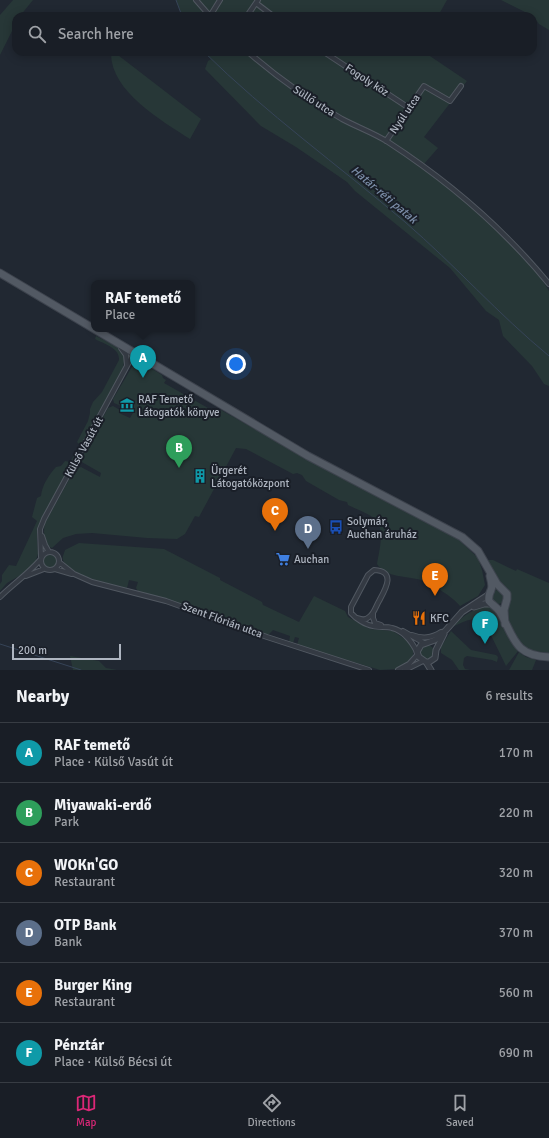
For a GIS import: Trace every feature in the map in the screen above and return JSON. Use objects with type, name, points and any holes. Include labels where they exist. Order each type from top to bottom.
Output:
[{"type":"main road","points":[[0,273],[91,327]]},
{"type":"main road","points":[[100,332],[308,456],[462,537],[478,551],[500,588],[506,594],[504,610],[505,624]]},
{"type":"main road","points":[[487,566],[491,580],[488,599],[500,612],[514,641],[523,650],[535,655],[549,657]]},
{"type":"main road","points":[[490,593],[496,588],[500,588]]},
{"type":"main road","points":[[493,605],[501,606],[506,602]]},
{"type":"street","points":[[196,0],[206,12]]},
{"type":"street","points":[[212,12],[220,0]]},
{"type":"street","points":[[250,12],[257,2],[268,12]]},
{"type":"street","name":"Süllő utca","points":[[253,56],[299,92],[342,119],[386,141],[461,196],[496,226],[538,270],[549,284]]},
{"type":"street","name":"Fogoly köz","points":[[330,56],[409,108]]},
{"type":"street","name":"Nyúl utca","points":[[386,141],[424,86],[450,101],[460,86]]},
{"type":"street","points":[[113,340],[125,352],[127,365]]},
{"type":"street","name":"Külső Vasút út","points":[[41,559],[40,530],[44,519],[134,353]]},
{"type":"street","points":[[40,530],[49,552]]},
{"type":"street","points":[[0,596],[22,578],[45,553],[49,552],[56,554],[59,562],[58,566],[50,571],[42,566],[41,559]]},
{"type":"street","name":"Szent Flórián utca","points":[[59,562],[74,574]]},
{"type":"street","points":[[22,578],[44,568]]},
{"type":"street","name":"Szent Flórián utca","points":[[55,569],[74,574],[92,582],[181,606],[268,637],[369,670]]},
{"type":"street","points":[[357,618],[365,620],[373,613],[388,582],[384,574],[376,570],[372,571],[368,575],[351,607],[351,613],[357,618],[371,626],[398,630],[411,641],[417,653],[432,670]]},
{"type":"street","points":[[398,670],[409,664],[417,653],[419,647],[435,640],[446,630],[457,616],[490,593]]},
{"type":"street","points":[[467,609],[484,604],[493,605]]},
{"type":"street","points":[[373,613],[373,618],[377,624],[393,626],[433,645],[436,650]]},
{"type":"street","points":[[406,633],[420,638],[428,638],[446,630]]},
{"type":"street","points":[[432,670],[436,650],[446,630]]},
{"type":"street","points":[[405,670],[433,660]]},
{"type":"shaded area","points":[[13,0],[33,0],[23,12],[12,12],[12,31],[0,55],[0,15]]},
{"type":"shaded area","points":[[176,0],[447,0],[440,12],[180,12]]},
{"type":"shaded area","points":[[501,0],[549,0],[549,30],[537,21],[537,12],[525,12]]},
{"type":"shaded area","points":[[112,56],[119,56],[201,119],[190,139],[165,123],[139,103],[128,92],[119,79],[113,66]]},
{"type":"shaded area","points":[[208,56],[430,56],[467,81],[424,137],[438,148],[424,164],[444,179],[486,217],[537,272],[549,291],[549,386],[544,384],[532,366],[503,336],[499,320],[486,311],[450,268],[355,191],[347,182],[296,147],[261,126],[205,69],[208,61],[211,59]]},
{"type":"shaded area","points":[[96,336],[118,347],[125,358],[123,367],[104,405],[93,420],[94,425],[40,522],[37,531],[38,554],[35,563],[21,575],[7,583],[0,591],[2,575],[9,565],[16,566],[37,521],[32,517],[37,498],[41,496],[46,480],[56,467],[61,466],[65,461],[70,462],[80,445],[77,442],[88,421],[93,402],[102,392],[119,360],[117,352],[95,339]]},
{"type":"shaded area","points":[[136,360],[162,375],[166,380],[164,383],[215,412],[221,410],[341,478],[427,521],[459,540],[478,558],[485,585],[478,596],[460,606],[457,602],[426,582],[397,576],[381,569],[377,564],[381,534],[378,522],[374,518],[306,481],[302,475],[297,473],[293,474],[246,449],[236,448],[199,517],[195,516],[185,534],[177,539],[92,533],[76,534],[63,538],[52,548],[48,546],[44,535],[45,523],[75,469],[81,467],[100,477],[101,473],[80,461],[108,408],[113,406],[120,410],[119,413],[130,418],[134,411],[129,409],[129,406],[127,405],[126,407],[114,403],[113,399]]},
{"type":"shaded area","points":[[79,543],[164,549],[220,578],[220,580],[262,602],[263,605],[299,622],[314,596],[345,611],[348,617],[370,629],[393,631],[406,640],[413,648],[413,655],[409,662],[397,669],[380,670],[297,645],[299,638],[295,637],[293,643],[289,642],[290,636],[273,630],[268,635],[166,599],[138,591],[136,588],[138,582],[129,580],[127,588],[101,582],[73,571],[63,560],[65,550]]},
{"type":"shaded area","points":[[50,555],[55,557],[57,562],[55,567],[50,569],[45,567],[43,562],[45,557]]},
{"type":"shaded area","points":[[488,560],[493,560],[516,571],[517,569],[549,583],[549,653],[530,650],[517,641],[510,628],[508,618],[507,610],[510,593],[496,578]]},
{"type":"shaded area","points":[[498,590],[503,592],[505,597],[503,602],[498,604],[493,602],[491,597],[493,592]]},
{"type":"shaded area","points":[[486,606],[495,609],[519,650],[506,666],[486,625],[475,619],[454,626],[468,613]]},
{"type":"shaded area","points":[[451,631],[471,650],[496,655],[498,657],[497,662],[467,656],[464,658],[463,665],[465,669],[470,670],[459,670],[452,660],[441,653],[441,647]]},
{"type":"shaded area","points":[[427,645],[432,647],[434,652],[432,657],[427,659],[422,657],[420,652],[422,647]]},
{"type":"shaded area","points":[[519,652],[526,657],[536,660],[532,670],[509,670]]},
{"type":"shaded area","points":[[70,656],[99,661],[106,668],[117,670],[73,670]]},
{"type":"waterway","name":"Határ-réti patak","points":[[176,0],[180,12]]},
{"type":"waterway","name":"Határ-réti patak","points":[[208,56],[253,97],[405,222],[530,340],[549,356]]},
{"type":"waterway","points":[[0,644],[81,670]]},
{"type":"place","name":"RAF temető","points":[[143,378]]},
{"type":"place","name":"RAF Temető Látogatók könyve","points":[[127,405]]},
{"type":"place","name":"Miyawaki-erdő","points":[[179,468]]},
{"type":"place","name":"Ürgerét Látogatóközpont","points":[[200,476]]},
{"type":"place","name":"Solymár, Auchan áruház","points":[[336,527]]},
{"type":"place","name":"WOKn'GO","points":[[275,531]]},
{"type":"place","name":"OTP Bank","points":[[308,549]]},
{"type":"place","name":"Auchan","points":[[283,559]]},
{"type":"place","name":"Burger King","points":[[435,596]]},
{"type":"place","name":"KFC","points":[[419,618]]},
{"type":"place","name":"Pénztár","points":[[485,644]]}]
